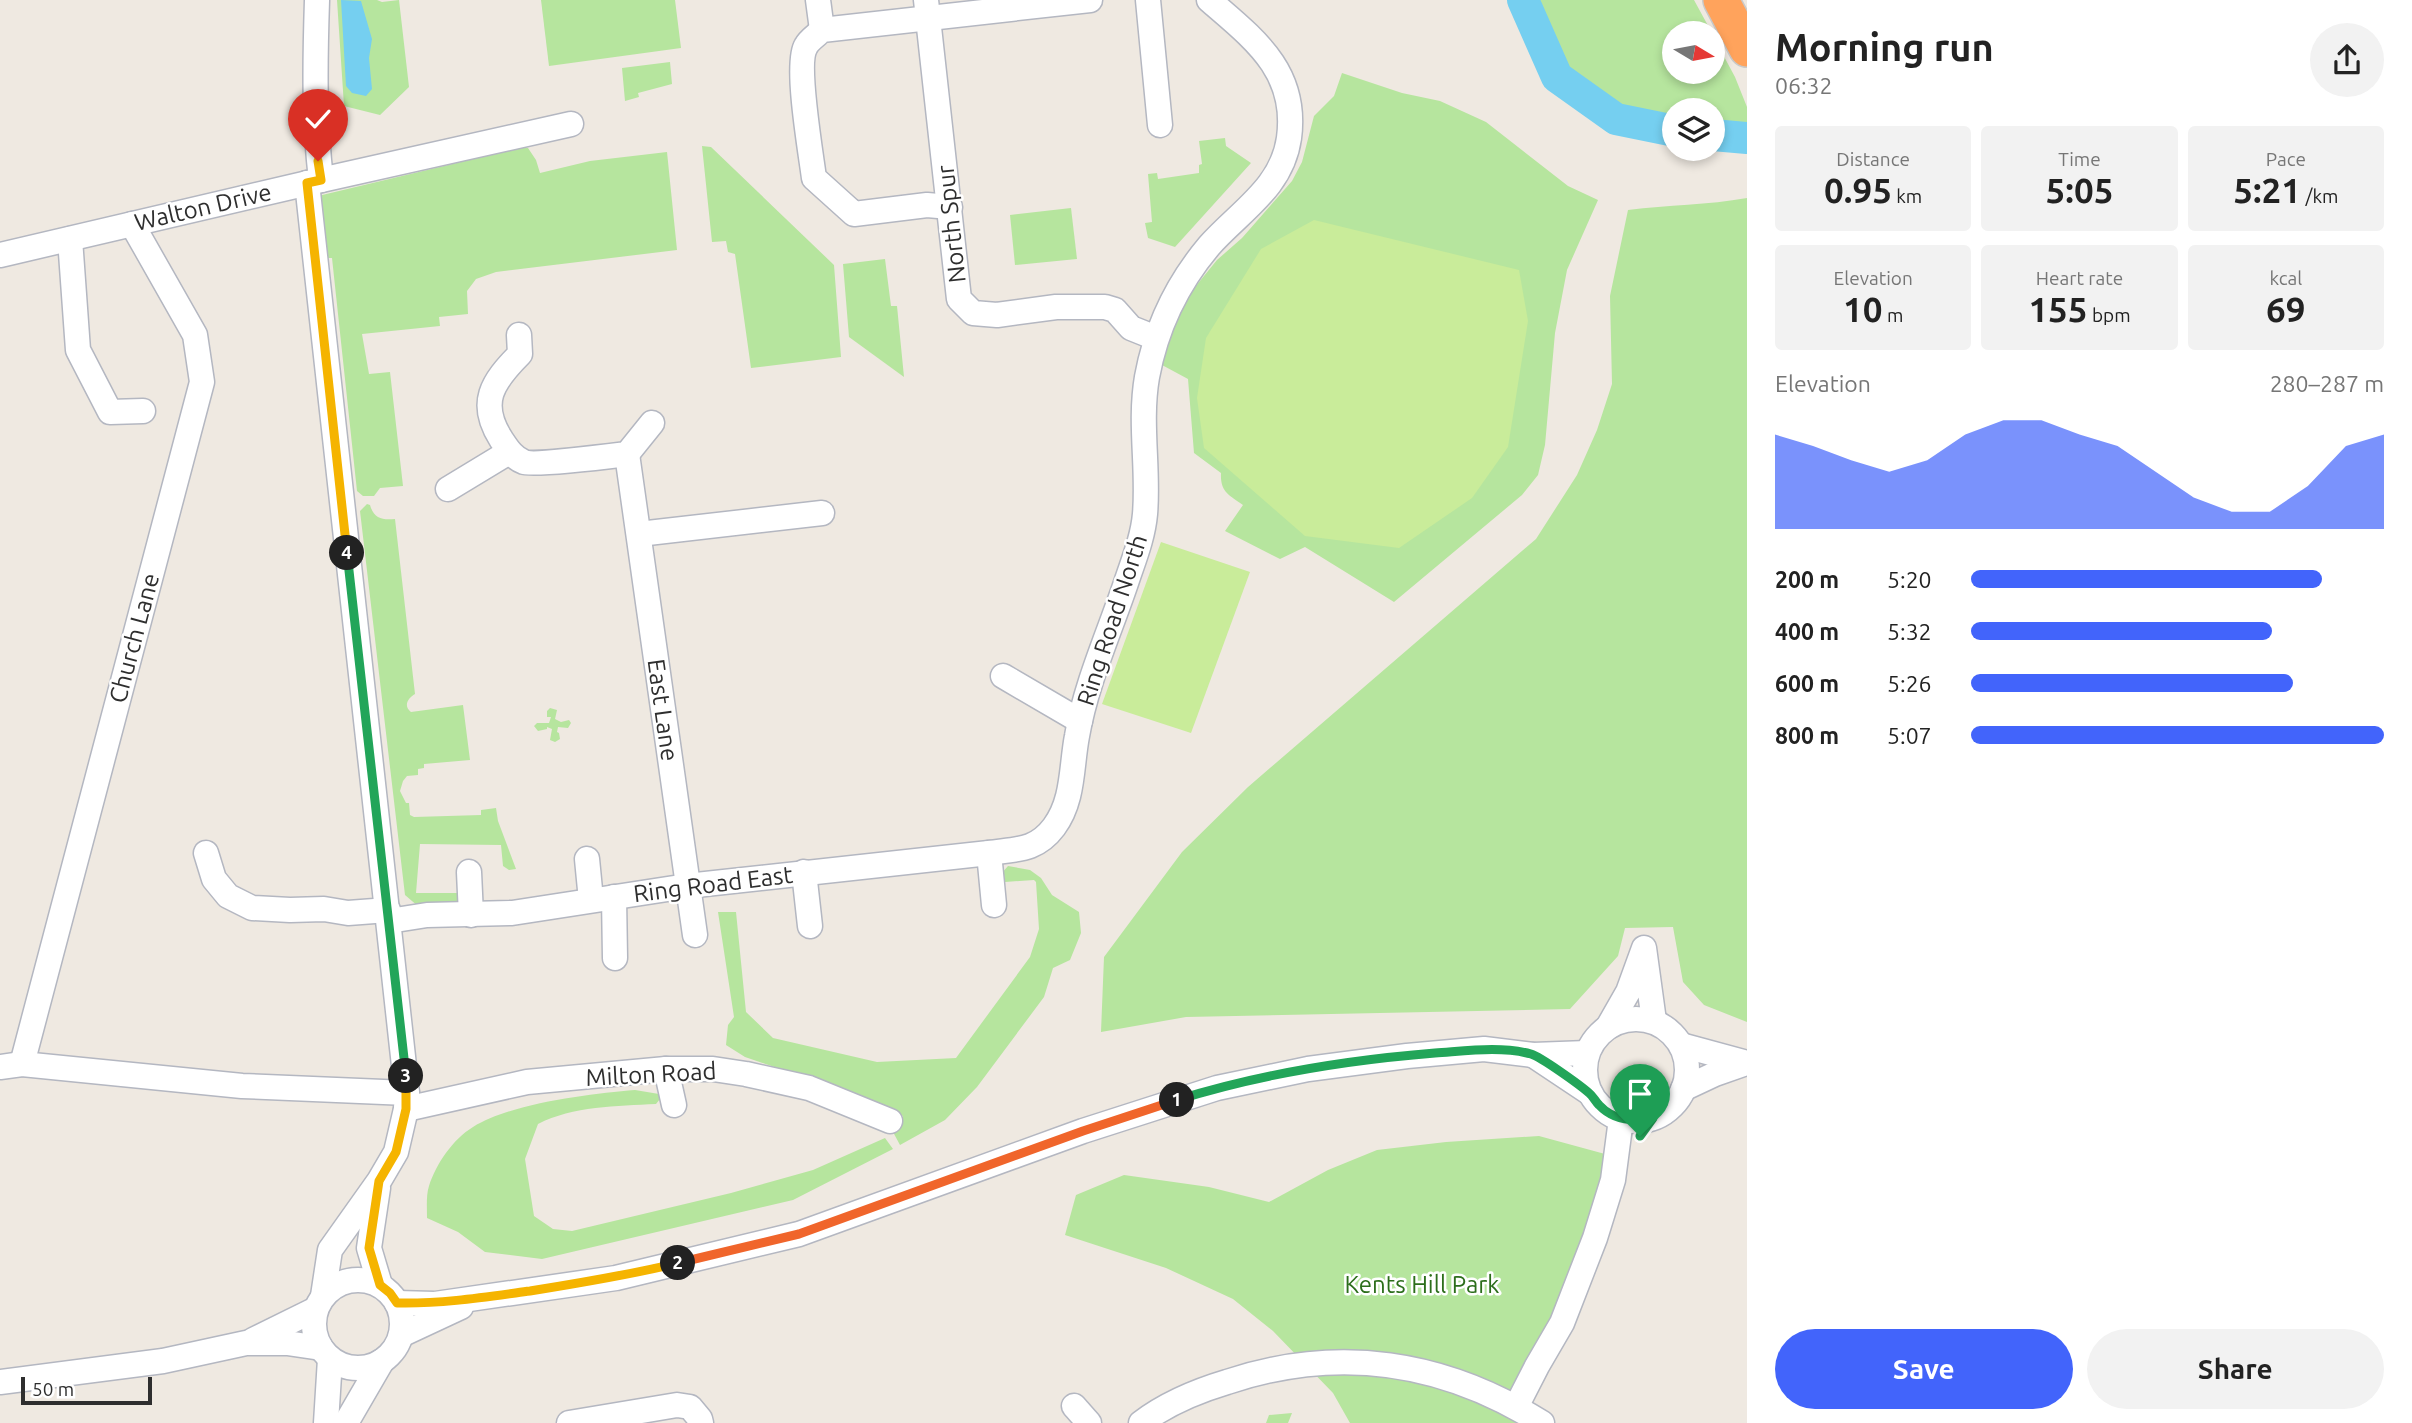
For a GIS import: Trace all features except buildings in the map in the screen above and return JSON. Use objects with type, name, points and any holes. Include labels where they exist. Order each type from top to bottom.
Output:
[{"type":"highway","points":[[1721,0],[1747,49]]},
{"type":"street","points":[[317,0],[314,181],[407,1101],[396,1152],[330,1250],[313,1322],[315,1336],[326,1353],[342,1365],[356,1368],[370,1367],[382,1361],[391,1354],[401,1335],[401,1313],[389,1294],[369,1248],[379,1181]]},
{"type":"street","points":[[818,0],[822,30]]},
{"type":"street","points":[[950,207],[927,205],[854,214],[814,178],[802,59],[806,46],[822,30],[927,9],[1090,0]]},
{"type":"street","points":[[1148,0],[1160,125]]},
{"type":"street","name":"Ring Road North","points":[[1038,845],[1054,827],[1066,807],[1080,720],[1136,553],[1145,516],[1143,418],[1147,378],[1163,318],[1187,274],[1211,244],[1266,191],[1283,164],[1289,138],[1289,99],[1277,67],[1256,41],[1209,0]]},
{"type":"street","name":"North Spur","points":[[927,9],[959,299],[973,313],[997,316],[1056,307],[1105,307],[1115,310],[1131,328],[1156,338]]},
{"type":"street","name":"Walton Drive","points":[[0,256],[314,181],[571,124]]},
{"type":"street","name":"Church Lane","points":[[11,1066],[202,382],[195,335],[132,224]]},
{"type":"street","points":[[70,239],[78,350],[110,412],[143,411]]},
{"type":"street","points":[[519,335],[520,354],[503,371],[489,399],[490,422],[509,452],[525,463],[627,454],[652,423]]},
{"type":"street","points":[[448,489],[509,452]]},
{"type":"street","name":"East Lane","points":[[627,454],[695,935]]},
{"type":"street","points":[[639,534],[822,513]]},
{"type":"street","points":[[1003,676],[1080,720]]},
{"type":"street","name":"Ring Road East","points":[[206,853],[214,879],[228,896],[252,908],[324,909],[388,916],[512,913],[687,886],[989,853],[1038,845]]},
{"type":"street","points":[[989,853],[994,905]]},
{"type":"street","points":[[587,859],[603,899],[615,958]]},
{"type":"street","points":[[469,872],[471,915]]},
{"type":"street","points":[[804,872],[810,926]]},
{"type":"street","points":[[1608,1027],[1628,992],[1644,947],[1654,1021]]},
{"type":"street","points":[[1639,1018],[1654,1021],[1674,1035],[1681,1045],[1686,1059],[1684,1089],[1666,1112],[1637,1121],[1621,1119],[1598,1105],[1590,1093],[1585,1073],[1587,1052],[1595,1038],[1608,1027],[1622,1020],[1639,1018]]},
{"type":"street","points":[[1681,1045],[1747,1063]]},
{"type":"street","points":[[246,1343],[319,1303],[332,1287],[343,1281],[368,1280],[389,1294],[435,1304],[616,1278],[799,1234],[1083,1131],[1217,1088],[1308,1069],[1407,1056],[1484,1049],[1533,1055],[1587,1052]]},
{"type":"street","points":[[1533,1055],[1590,1093]]},
{"type":"street","points":[[1684,1089],[1747,1063]]},
{"type":"street","name":"Milton Road","points":[[11,1066],[407,1101],[527,1082],[666,1069],[713,1069],[809,1088],[890,1121]]},
{"type":"street","points":[[666,1069],[674,1105]]},
{"type":"street","points":[[1613,1180],[1653,1118]]},
{"type":"street","points":[[1516,1407],[1562,1323],[1595,1238],[1613,1180],[1621,1119]]},
{"type":"street","points":[[401,1335],[478,1299]]},
{"type":"street","points":[[1538,1318],[1562,1323]]},
{"type":"street","points":[[0,1381],[163,1361],[246,1343],[287,1343],[326,1353]]},
{"type":"street","points":[[326,1353],[326,1423]]},
{"type":"street","points":[[346,1423],[382,1361]]},
{"type":"street","points":[[1141,1423],[1153,1414],[1206,1388],[1259,1371],[1354,1361],[1415,1369],[1468,1384],[1542,1423]]},
{"type":"street","points":[[569,1423],[677,1405],[690,1407],[701,1423]]},
{"type":"green space","points":[[337,0],[399,0],[409,87],[380,115],[344,106]]},
{"type":"green space","points":[[541,0],[675,0],[681,48],[549,66]]},
{"type":"green space","points":[[1523,0],[1694,0],[1705,21],[1662,21],[1662,84],[1726,84],[1726,60],[1747,107],[1747,131],[1725,131],[1725,98],[1662,98],[1662,128],[1616,119],[1557,77]]},
{"type":"green space","points":[[670,62],[672,84],[638,93],[639,97],[625,101],[622,68]]},
{"type":"green space","points":[[1342,73],[1402,93],[1440,101],[1486,122],[1568,186],[1598,200],[1567,270],[1555,333],[1545,445],[1538,475],[1522,495],[1394,602],[1305,547],[1280,559],[1225,531],[1243,505],[1224,489],[1221,473],[1194,453],[1188,379],[1162,365],[1171,325],[1195,287],[1292,181],[1302,162],[1314,116],[1334,96]]},
{"type":"green space","points":[[1225,138],[1226,146],[1251,163],[1175,247],[1148,238],[1145,223],[1152,222],[1148,174],[1157,173],[1158,179],[1199,173],[1199,165],[1202,164],[1199,141]]},
{"type":"green space","points":[[702,146],[711,147],[834,265],[841,357],[751,368],[735,254],[728,252],[726,241],[712,242]]},
{"type":"green space","points":[[528,148],[540,173],[590,161],[667,152],[677,250],[496,272],[476,279],[467,291],[468,314],[439,317],[440,326],[362,334],[369,374],[390,372],[403,486],[380,488],[374,496],[363,496],[357,491],[332,258],[318,258],[318,196]]},
{"type":"green space","points":[[1747,198],[1747,1022],[1704,1005],[1683,982],[1673,927],[1625,928],[1618,956],[1570,1009],[1186,1017],[1101,1032],[1104,957],[1182,852],[1248,787],[1536,539],[1577,475],[1597,430],[1612,384],[1610,296],[1628,210]]},
{"type":"green space","points":[[1071,208],[1077,259],[1015,265],[1010,215]]},
{"type":"green space","points":[[1314,220],[1519,270],[1528,321],[1508,447],[1472,498],[1399,548],[1305,536],[1204,448],[1197,398],[1206,338],[1261,249]]},
{"type":"green space","points":[[885,259],[891,306],[897,306],[904,377],[849,337],[843,264]]},
{"type":"green space","points":[[367,504],[379,518],[395,519],[415,694],[407,707],[411,712],[463,705],[470,760],[424,764],[424,768],[418,769],[418,775],[407,776],[400,791],[406,803],[409,803],[410,815],[414,817],[481,815],[481,810],[496,808],[498,821],[516,869],[509,870],[503,866],[501,845],[420,844],[416,893],[460,893],[460,909],[419,907],[405,895],[360,511]]},
{"type":"green space","points":[[1161,542],[1250,572],[1191,733],[1102,704]]},
{"type":"green space","points":[[550,708],[557,710],[555,719],[561,722],[569,720],[571,723],[568,728],[558,727],[560,739],[555,742],[550,740],[552,729],[547,727],[538,731],[534,726],[537,723],[549,723],[551,717],[547,717],[547,711]]},
{"type":"green space","points":[[1008,866],[1030,870],[1041,878],[1052,895],[1079,912],[1081,933],[1070,960],[1053,968],[1044,997],[977,1087],[945,1120],[900,1145],[893,1132],[903,1116],[827,1085],[745,1057],[726,1045],[728,1025],[734,1017],[718,912],[736,912],[746,1012],[773,1038],[877,1062],[956,1058],[1030,957],[1039,929],[1036,882],[1005,882],[1001,874]]},
{"type":"green space","points":[[635,1090],[659,1094],[660,1099],[656,1104],[580,1110],[538,1124],[525,1159],[534,1216],[553,1229],[572,1231],[731,1193],[813,1170],[885,1138],[893,1149],[793,1200],[542,1259],[485,1252],[458,1232],[427,1218],[428,1190],[436,1169],[452,1145],[473,1127],[529,1106],[574,1097]]},
{"type":"green space","name":"Kents Hill Park","points":[[1539,1136],[1616,1157],[1517,1406],[1542,1423],[1350,1423],[1333,1393],[1273,1331],[1233,1299],[1166,1268],[1065,1235],[1076,1195],[1124,1175],[1209,1187],[1269,1202],[1328,1170],[1377,1150]]},
{"type":"green space","points":[[1292,1413],[1288,1423],[1266,1423],[1269,1415]]},
{"type":"water","points":[[341,0],[361,1],[372,39],[369,58],[372,89],[366,96],[352,93],[346,86]]},
{"type":"waterway","points":[[1523,0],[1557,77],[1616,119],[1662,128]]},
{"type":"waterway","points":[[1725,136],[1747,138]]},
{"type":"route","points":[[318,161],[321,180],[307,183],[407,1093],[396,1152],[379,1181],[369,1248],[380,1285],[397,1303],[435,1304],[616,1278],[799,1234],[1139,1112],[1217,1088],[1308,1069],[1484,1049],[1533,1055],[1590,1093],[1598,1105],[1609,1114],[1637,1121],[1653,1118],[1640,1136]]}]
